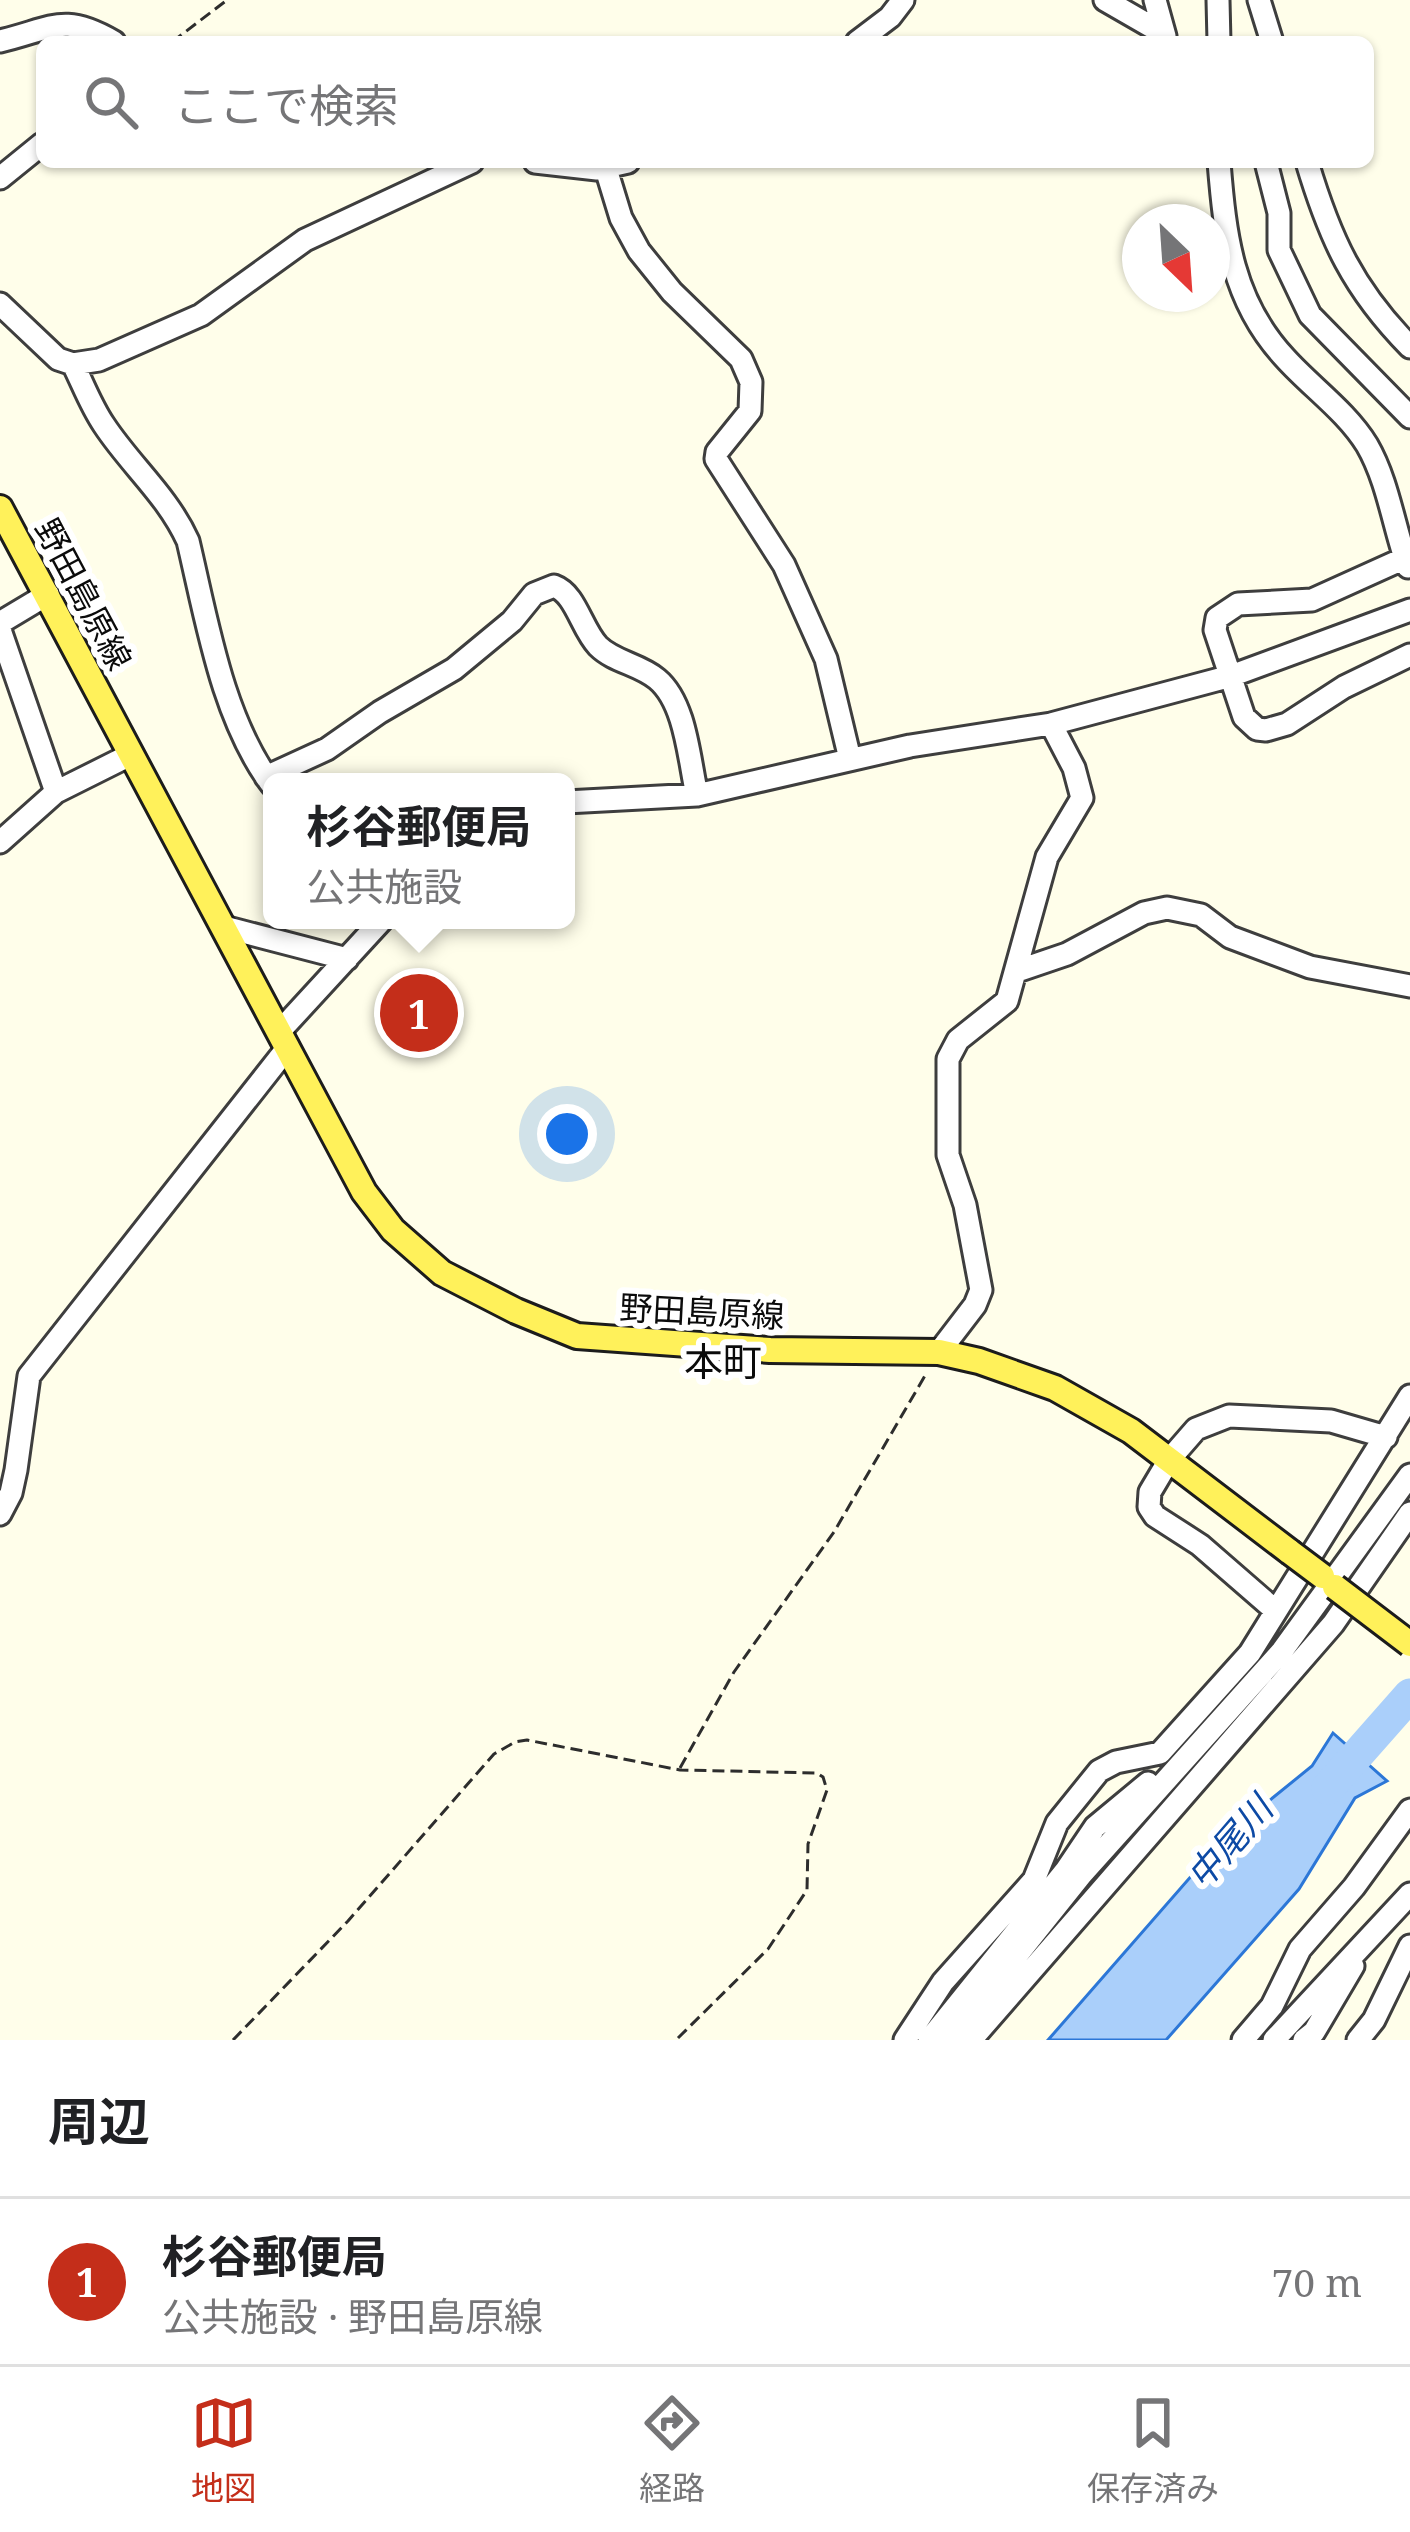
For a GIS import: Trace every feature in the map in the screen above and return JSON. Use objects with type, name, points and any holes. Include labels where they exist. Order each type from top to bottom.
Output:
[{"type":"main road","name":"野田島原線","points":[[0,508],[364,1192],[393,1230],[442,1273],[577,1336],[770,1350],[939,1352],[1055,1388],[1131,1431],[1410,1644]]},
{"type":"street","points":[[864,36],[890,17],[903,0]]},
{"type":"street","points":[[1105,0],[1163,36]]},
{"type":"street","points":[[1155,0],[1165,36]]},
{"type":"street","points":[[1218,0],[1220,36]]},
{"type":"street","points":[[1259,0],[1269,36]]},
{"type":"street","points":[[0,40],[61,22],[102,36]]},
{"type":"street","points":[[0,178],[36,149]]},
{"type":"street","points":[[0,304],[58,359],[73,364],[99,360],[182,325],[305,240],[459,168]]},
{"type":"street","points":[[617,168],[621,218],[639,251],[672,292],[741,359],[746,370],[753,398],[750,411],[716,459],[784,565],[826,659],[850,759]]},
{"type":"street","points":[[1220,168],[1225,229],[1239,289],[1258,325],[1285,359],[1355,428],[1378,468],[1408,565],[1312,600],[1252,601],[1225,610],[1215,629],[1244,717],[1257,729],[1287,724],[1343,687],[1410,655]]},
{"type":"street","points":[[1268,168],[1279,213],[1279,250],[1310,315],[1410,417]]},
{"type":"street","points":[[1309,168],[1327,227],[1372,308],[1410,347]]},
{"type":"street","points":[[73,364],[103,424],[159,489],[177,518],[188,542],[227,689],[265,773]]},
{"type":"street","points":[[284,773],[454,669],[512,621],[534,594],[554,586],[565,591],[597,645],[666,689],[679,716],[697,795]]},
{"type":"street","points":[[48,594],[4,621],[0,630],[56,792]]},
{"type":"street","points":[[575,802],[697,795],[850,759],[1051,724],[1231,676],[1402,613]]},
{"type":"street","points":[[939,1352],[976,1305],[980,1290],[965,1204],[947,1155],[948,1059],[958,1040],[1007,1001],[1047,857],[1082,798],[1074,768],[1051,724]]},
{"type":"street","points":[[0,842],[56,792],[132,754]]},
{"type":"street","points":[[1017,970],[1067,954],[1144,913],[1167,908],[1201,915],[1230,937],[1310,967],[1410,986]]},
{"type":"street","points":[[224,927],[347,958]]},
{"type":"street","points":[[0,1514],[16,1470],[29,1376],[284,1039],[374,929]]},
{"type":"street","points":[[905,2040],[943,1982],[1034,1880],[1057,1823],[1099,1771],[1116,1762],[1147,1759],[1171,1744],[1250,1653],[1410,1396]]},
{"type":"street","points":[[1276,1611],[1200,1544],[1155,1516],[1149,1507],[1150,1492],[1169,1460],[1196,1429],[1229,1416],[1330,1421],[1386,1437]]},
{"type":"street","points":[[950,2040],[1082,1874],[1282,1651],[1410,1475]]},
{"type":"street","points":[[971,2040],[1333,1624],[1410,1513]]},
{"type":"street","points":[[929,2040],[1095,1827],[1150,1781],[1165,1780]]},
{"type":"street","points":[[1244,2040],[1272,2006],[1300,1949],[1354,1887],[1410,1810]]},
{"type":"street","points":[[1274,2040],[1410,1894]]},
{"type":"street","points":[[1358,2040],[1374,2020],[1410,1946]]},
{"type":"street","points":[[1304,2040],[1349,1978],[1352,1957]]},
{"type":"path","points":[[180,36],[227,0]]},
{"type":"path","points":[[680,1770],[734,1672],[834,1532],[939,1352]]},
{"type":"path","points":[[233,2040],[504,1747],[527,1740],[680,1770],[817,1773],[827,1790],[808,1844],[807,1890],[768,1949],[676,2040]]},
{"type":"water","points":[[1333,1733],[1387,1781],[1355,1798],[1299,1889],[1166,2040],[1048,2040],[1228,1834],[1312,1766]]},
{"type":"waterway","name":"中尾川","points":[[1328,1788],[1410,1695]]},
{"type":"place","name":"杉谷郵便局","points":[[419,1013]]},
{"type":"district","name":"本町","points":[[723,1360]]}]
